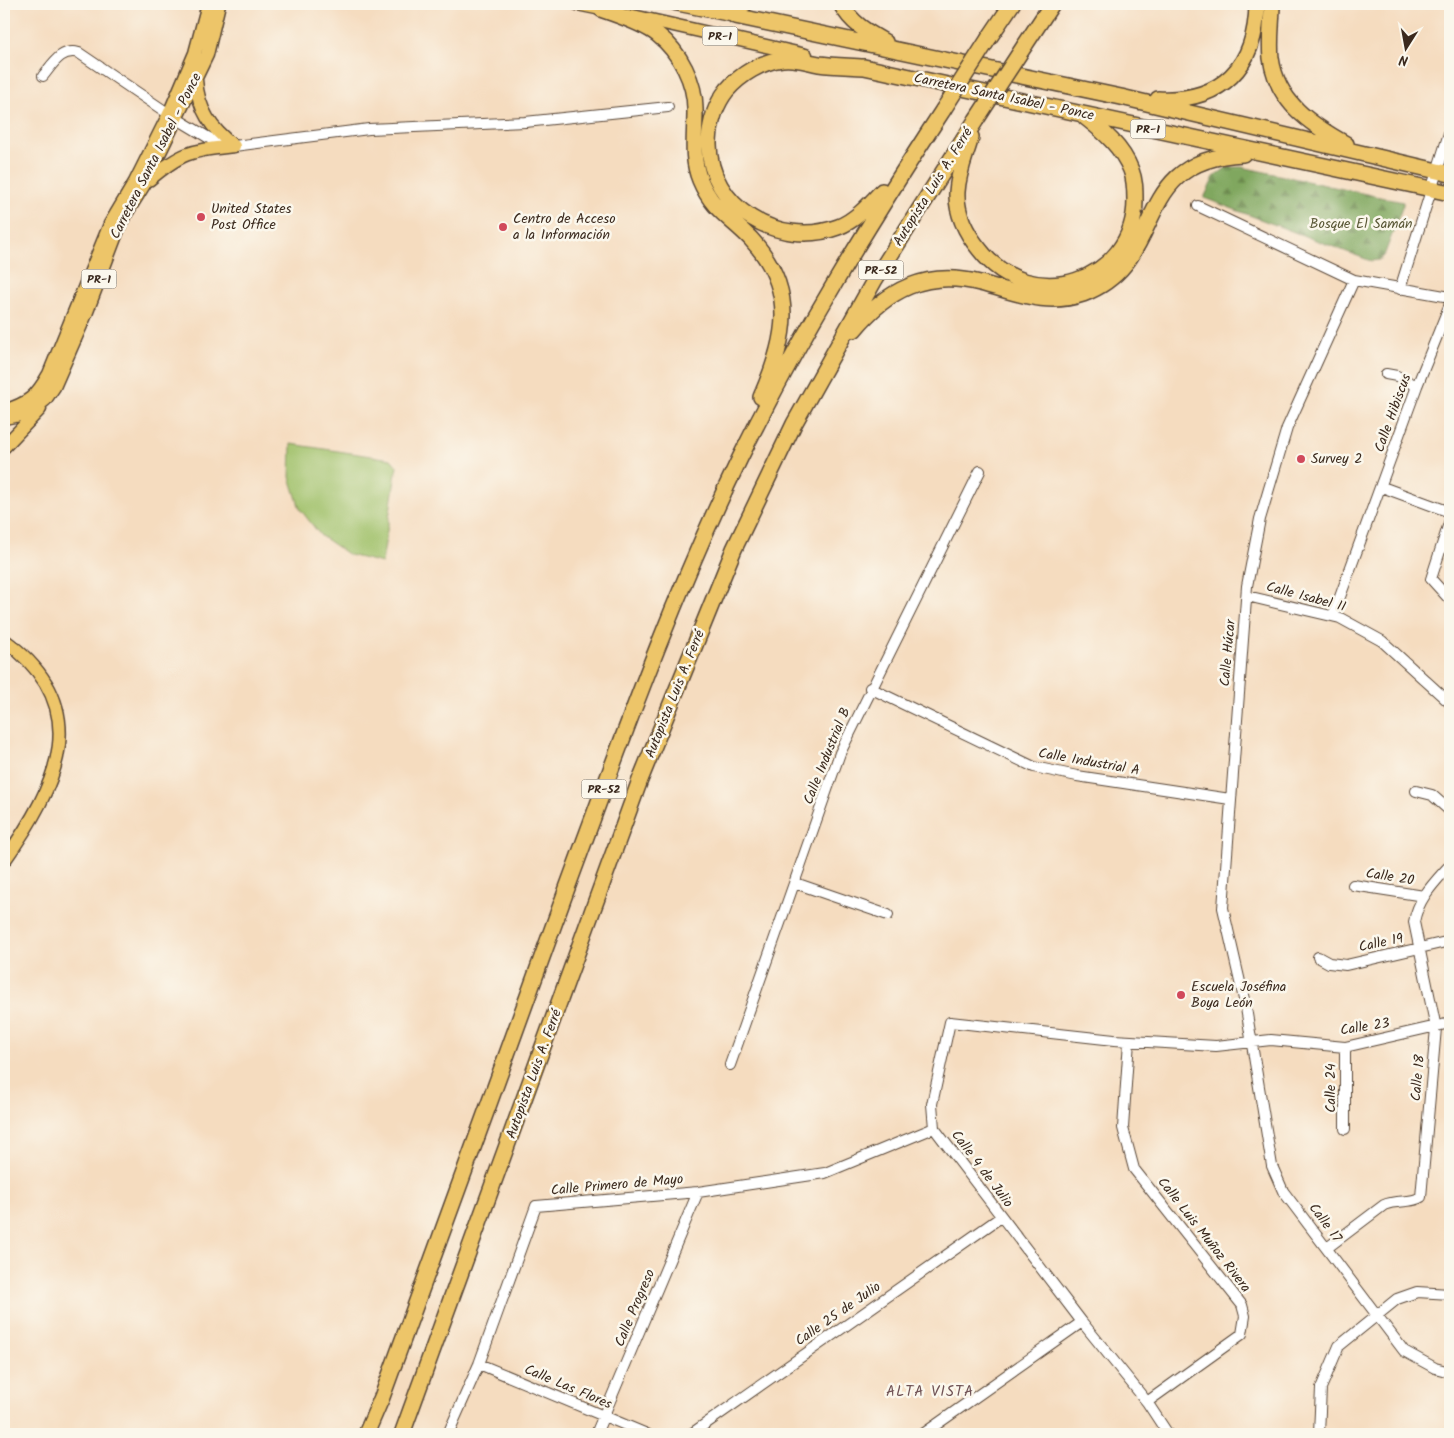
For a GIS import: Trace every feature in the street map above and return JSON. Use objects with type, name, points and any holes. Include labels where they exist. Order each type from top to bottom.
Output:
[{"type":"highway","points":[[706,4],[721,6],[745,4]]},
{"type":"highway","points":[[841,4],[847,14],[858,25],[902,50]]},
{"type":"highway","points":[[992,34],[1002,4]]},
{"type":"highway","name":"PR-52","points":[[366,1434],[382,1397],[621,741],[671,611],[738,462],[766,406],[879,207],[1012,4]]},
{"type":"highway","name":"Autopista Luis A. Ferré","points":[[402,1434],[640,780],[734,549],[794,424],[874,281],[1052,4]]},
{"type":"highway","points":[[1121,96],[1186,98],[1214,89],[1228,79],[1243,63],[1250,50],[1257,20],[1257,4]]},
{"type":"highway","points":[[1272,4],[1272,59],[1282,91],[1291,105],[1306,120],[1361,152]]},
{"type":"highway","points":[[601,9],[656,33],[683,64],[695,102],[694,150],[699,178],[708,197],[718,210],[750,239],[760,251],[781,291],[784,307],[780,347],[765,390],[745,430],[738,462]]},
{"type":"highway","name":"Carretera Santa Isabel - Ponce","points":[[735,16],[1121,96],[1444,172]]},
{"type":"highway","points":[[864,67],[782,59],[762,64],[746,73],[733,83],[723,95],[713,116],[709,148],[716,178],[724,194],[752,220],[766,227],[804,233],[840,226],[864,210],[903,172]]},
{"type":"highway","name":"Carretera Santa Isabel - Ponce","points":[[864,67],[1432,188]]},
{"type":"highway","points":[[976,120],[962,165],[957,192],[959,212],[966,230],[985,258],[1001,271],[1014,279],[1034,285],[1052,286],[1085,278],[1100,268],[1120,248],[1133,221],[1136,188],[1132,172],[1124,156],[1108,135],[1082,114]]},
{"type":"highway","points":[[794,424],[853,332],[868,313],[892,294],[925,282],[960,280],[1040,300],[1064,299],[1082,294],[1099,287],[1126,265],[1141,241],[1161,194],[1182,172],[1194,165],[1225,155],[1244,154],[1299,161]]},
{"type":"highway","name":"PR-1","points":[[1432,188],[1450,193]]},
{"type":"main road","name":"Carretera Santa Isabel - Ponce","points":[[4,418],[28,412],[45,400],[69,356],[121,222],[145,183],[173,116],[195,53],[208,4]]},
{"type":"main road","name":"Carretera Santa Isabel - Ponce","points":[[4,411],[30,400],[42,388],[59,352],[110,224],[196,78],[207,55],[219,4]]},
{"type":"main road","name":"Carretera Santa Isabel - Ponce","points":[[576,4],[864,67]]},
{"type":"main road","name":"Carretera Santa Isabel - Ponce","points":[[675,4],[735,16]]},
{"type":"main road","points":[[196,78],[197,98],[205,116],[219,135],[234,146]]},
{"type":"main road","points":[[145,183],[171,161],[191,151],[234,146]]},
{"type":"main road","points":[[4,447],[42,408],[45,400]]},
{"type":"main road","points":[[4,640],[31,663],[46,682],[55,705],[60,730],[59,755],[52,779],[4,861]]},
{"type":"street","points":[[43,76],[60,55],[68,52],[79,53],[209,138],[234,146],[369,129],[525,122],[668,107]]},
{"type":"street","points":[[1400,289],[1432,188],[1444,172],[1450,130]]},
{"type":"street","points":[[1198,206],[1354,280],[1450,298]]},
{"type":"street","name":"Calle Húcar","points":[[1252,1044],[1223,908],[1246,596],[1260,519],[1287,428],[1354,280]]},
{"type":"street","name":"Calle Hibiscus","points":[[1333,616],[1382,487],[1417,386],[1450,304]]},
{"type":"street","points":[[1386,374],[1397,376],[1417,386]]},
{"type":"street","name":"Calle Industrial B","points":[[730,1065],[840,753],[870,688],[980,471]]},
{"type":"street","points":[[1382,487],[1450,512]]},
{"type":"street","points":[[1450,520],[1431,579],[1450,600]]},
{"type":"street","name":"Calle Isabel II","points":[[1246,596],[1333,616],[1382,641],[1450,703]]},
{"type":"street","name":"Calle Industrial A","points":[[870,688],[1034,767],[1077,776],[1230,799]]},
{"type":"street","points":[[1416,791],[1432,795],[1450,811]]},
{"type":"street","name":"Calle 18","points":[[1327,1248],[1384,1205],[1392,1201],[1416,1200],[1421,1197],[1436,1028],[1414,922],[1416,911],[1424,896],[1450,865]]},
{"type":"street","points":[[795,883],[888,915]]},
{"type":"street","name":"Calle 20","points":[[1353,885],[1424,896]]},
{"type":"street","name":"Calle 19","points":[[1318,957],[1329,963],[1346,965],[1450,941]]},
{"type":"street","name":"Calle 4 de Julio","points":[[1168,1434],[1147,1402],[1082,1322],[934,1128],[932,1104],[950,1022],[1129,1041],[1216,1046],[1252,1044]]},
{"type":"street","name":"Calle 23","points":[[1252,1044],[1271,1040],[1345,1047],[1436,1028],[1450,1023]]},
{"type":"street","name":"Calle Luis Muñoz Rivera","points":[[1129,1041],[1123,1128],[1134,1169],[1242,1304],[1244,1316],[1242,1334],[1147,1402]]},
{"type":"street","name":"Calle 17","points":[[1252,1044],[1272,1166],[1283,1191],[1404,1351],[1435,1368],[1450,1372]]},
{"type":"street","name":"Calle 24","points":[[1345,1047],[1345,1129]]},
{"type":"street","name":"Calle Primero de Mayo","points":[[448,1434],[479,1364],[536,1206],[698,1192],[826,1173],[934,1128]]},
{"type":"street","name":"Calle Progreso","points":[[596,1434],[698,1192]]},
{"type":"street","name":"Calle 25 de Julio","points":[[691,1434],[1001,1217]]},
{"type":"street","points":[[1319,1434],[1321,1388],[1339,1346],[1397,1299],[1417,1292],[1450,1294]]},
{"type":"street","points":[[923,1434],[1082,1322]]},
{"type":"street","name":"Calle Las Flores","points":[[479,1364],[647,1434]]},
{"type":"green space","name":"Bosque El Samán","points":[[1227,167],[1242,167],[1403,202],[1384,256],[1379,260],[1371,261],[1204,198],[1214,177]]},
{"type":"green space","points":[[291,444],[391,459],[397,466],[382,563],[349,555],[321,536],[300,509],[290,477]]},
{"type":"place","name":"United States Post Office","points":[[201,217]]},
{"type":"place","name":"Centro de Acceso a la Información","points":[[503,227]]},
{"type":"place","name":"Survey 2","points":[[1301,459]]},
{"type":"place","name":"Escuela Joséfina Boya León","points":[[1181,995]]},
{"type":"district","name":"ALTA VISTA","points":[[930,1392]]}]
